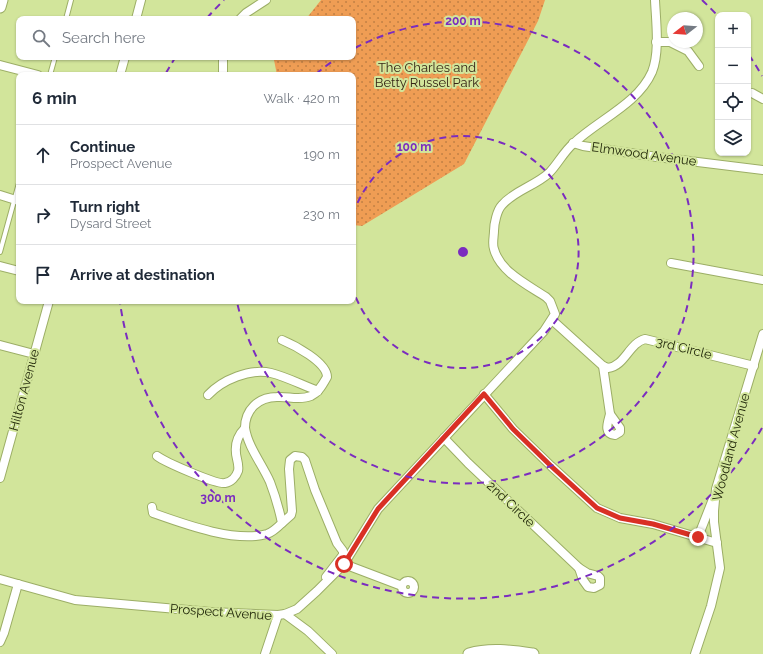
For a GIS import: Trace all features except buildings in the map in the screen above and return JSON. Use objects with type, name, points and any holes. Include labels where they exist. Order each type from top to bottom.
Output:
[{"type":"street","points":[[0,7],[2,0]]},
{"type":"street","points":[[137,16],[141,0]]},
{"type":"street","points":[[243,16],[266,0]]},
{"type":"street","points":[[610,414],[603,366],[552,320],[555,314],[550,301],[546,297],[506,269],[494,248],[494,227],[500,206],[518,191],[549,173],[573,143],[599,122],[629,102],[638,93],[652,73],[656,58],[655,0]]},
{"type":"street","points":[[656,42],[670,42],[688,51],[699,66]]},
{"type":"street","points":[[121,72],[124,60]]},
{"type":"street","points":[[223,60],[223,72]]},
{"type":"street","points":[[0,65],[27,72]]},
{"type":"street","points":[[752,93],[763,99]]},
{"type":"street","name":"Elmwood Avenue","points":[[573,143],[583,146],[658,157],[763,170]]},
{"type":"street","points":[[0,195],[16,200]]},
{"type":"street","points":[[671,264],[763,280]]},
{"type":"street","points":[[0,266],[16,270]]},
{"type":"street","name":"Hilton Avenue","points":[[0,478],[48,304]]},
{"type":"street","name":"Prospect Avenue","points":[[0,579],[75,600],[211,612],[281,615],[297,609],[344,564],[378,509],[544,331],[552,320]]},
{"type":"street","name":"Woodland Avenue","points":[[695,654],[712,606],[720,568],[714,511],[716,489],[763,334]]},
{"type":"street","name":"3rd Circle","points":[[603,366],[608,368],[615,366],[636,342],[645,338],[754,366]]},
{"type":"street","points":[[282,340],[313,357],[325,370],[327,377],[318,391],[311,396],[292,399],[278,396],[268,397],[257,402],[249,411],[246,418],[246,434],[276,498],[282,523]]},
{"type":"street","points":[[0,345],[34,354]]},
{"type":"street","points":[[208,395],[213,390],[234,378],[259,372],[271,373],[318,391]]},
{"type":"street","points":[[484,394],[513,429],[597,508],[620,518],[653,524],[717,543]]},
{"type":"street","points":[[157,456],[172,464],[209,479],[226,483],[233,480],[238,470],[236,442],[239,434],[245,428]]},
{"type":"street","name":"2nd Circle","points":[[444,438],[468,463],[580,568]]},
{"type":"street","points":[[152,507],[153,513],[227,534],[250,537],[268,534],[291,515],[290,460],[295,456],[302,457],[305,460],[315,490],[337,543],[343,551],[343,555],[332,567],[317,591]]},
{"type":"street","points":[[698,537],[716,489]]},
{"type":"street","points":[[344,564],[402,586]]},
{"type":"street","points":[[0,642],[18,584]]},
{"type":"street","points":[[265,654],[281,615],[308,631],[332,654]]},
{"type":"street","points":[[469,654],[483,651],[506,650],[533,654]]},
{"type":"lane","points":[[67,16],[71,0]]},
{"type":"lane","points":[[51,72],[54,60]]},
{"type":"lane","points":[[0,252],[16,203]]},
{"type":"green space","name":"The Charles and Betty Russel Park","points":[[321,0],[545,0],[538,21],[464,164],[362,226],[356,225],[356,72],[276,72],[274,60],[356,60],[356,16],[308,16]]},
{"type":"route","points":[[344,564],[378,509],[484,394],[513,429],[597,508],[620,518],[653,524],[698,537]]}]
